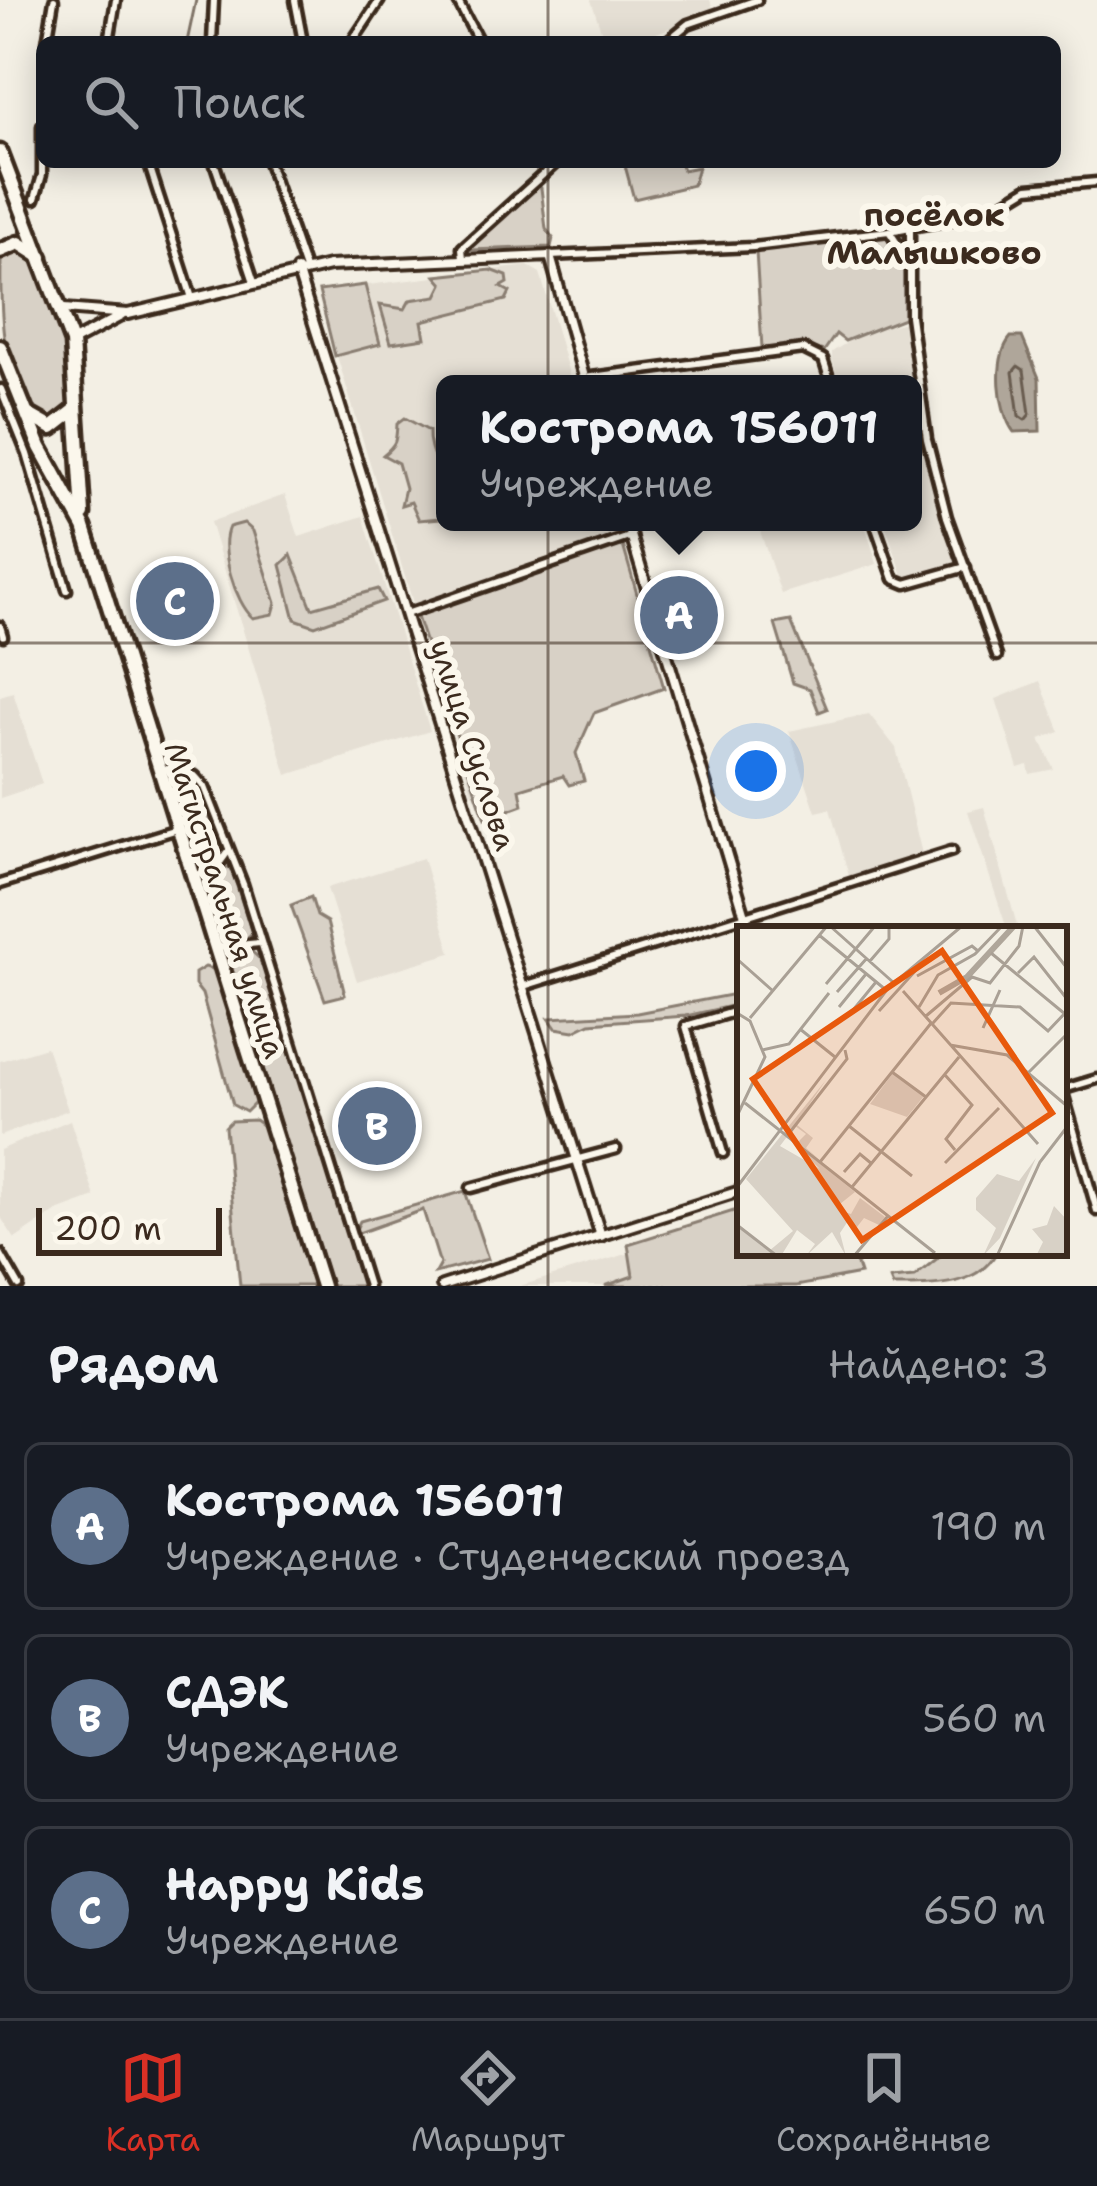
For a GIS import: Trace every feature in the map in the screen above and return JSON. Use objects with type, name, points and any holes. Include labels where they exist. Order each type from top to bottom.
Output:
[{"type":"highway","name":"Магистральная улица","points":[[0,152],[64,310],[72,342],[84,527]]},
{"type":"highway","points":[[0,251],[19,243],[42,258]]},
{"type":"highway","name":"Магистральная улица","points":[[0,347],[5,388],[25,410],[84,527],[322,1286]]},
{"type":"highway","points":[[25,410],[52,428],[75,409]]},
{"type":"street","points":[[48,36],[54,0]]},
{"type":"street","points":[[111,36],[116,0]]},
{"type":"street","points":[[212,36],[214,0]]},
{"type":"street","points":[[296,0],[302,36]]},
{"type":"street","points":[[356,36],[380,0]]},
{"type":"street","points":[[457,0],[475,36]]},
{"type":"street","points":[[673,36],[688,24],[757,0]]},
{"type":"street","points":[[35,199],[42,168]]},
{"type":"street","points":[[150,168],[192,298]]},
{"type":"street","points":[[216,168],[254,282]]},
{"type":"street","points":[[270,168],[301,270]]},
{"type":"street","points":[[463,258],[462,248],[550,168]]},
{"type":"street","points":[[72,342],[128,314],[301,270],[463,258],[753,247],[909,228],[987,213],[1028,188],[1097,182]]},
{"type":"street","points":[[909,228],[920,375]]},
{"type":"street","points":[[889,231],[909,262]]},
{"type":"street","points":[[550,256],[583,375]]},
{"type":"street","name":"улица Суслова","points":[[301,270],[601,1236]]},
{"type":"street","points":[[64,310],[128,314]]},
{"type":"street","points":[[626,375],[803,349],[823,358],[828,375]]},
{"type":"street","points":[[5,388],[67,590]]},
{"type":"street","points":[[922,390],[927,439],[997,656]]},
{"type":"street","points":[[631,531],[748,926]]},
{"type":"street","points":[[877,531],[890,574],[906,584],[966,567]]},
{"type":"street","points":[[406,614],[632,536]]},
{"type":"street","points":[[0,626],[3,636]]},
{"type":"street","points":[[158,767],[195,776],[205,787],[260,943],[368,1286]]},
{"type":"street","points":[[0,884],[178,829]]},
{"type":"street","points":[[192,876],[222,863],[227,850]]},
{"type":"street","points":[[524,986],[952,851]]},
{"type":"street","points":[[215,947],[260,943]]},
{"type":"street","points":[[723,1153],[686,1026],[737,1011]]},
{"type":"street","points":[[1067,1091],[1097,1079]]},
{"type":"street","points":[[1067,1103],[1097,1210]]},
{"type":"street","points":[[471,1188],[616,1148]]},
{"type":"street","points":[[442,1286],[737,1192]]},
{"type":"street","points":[[0,1253],[20,1286]]},
{"type":"shaded area","points":[[591,0],[710,0],[714,12],[648,36],[603,36]]},
{"type":"shaded area","points":[[626,168],[698,168],[693,185],[634,199]]},
{"type":"shaded area","points":[[536,183],[541,188],[546,229],[553,238],[551,247],[471,250],[472,242]]},
{"type":"shaded area","points":[[885,236],[904,265],[906,317],[845,341],[836,334],[824,351],[804,346],[762,348],[756,251]]},
{"type":"shaded area","points":[[17,248],[31,260],[54,300],[68,350],[67,416],[47,423],[20,390],[6,348],[1,261]]},
{"type":"shaded area","points":[[528,266],[540,273],[569,375],[436,375],[436,531],[617,531],[619,537],[543,563],[590,704],[558,768],[472,794],[317,291]]},
{"type":"shaded area","points":[[491,270],[507,276],[508,283],[501,287],[510,292],[506,300],[422,321],[425,338],[391,343],[380,305],[405,309],[410,300],[437,296],[443,284],[436,276]]},
{"type":"shaded area","points":[[365,285],[380,344],[335,356],[319,291]]},
{"type":"shaded area","points":[[906,322],[913,375],[837,375],[832,352],[865,331]]},
{"type":"shaded area","points":[[405,418],[429,431],[436,459],[436,518],[419,520],[411,502],[401,505],[405,488],[398,463],[383,455],[395,441],[397,424]]},
{"type":"shaded area","points":[[922,439],[961,563],[904,578],[887,531],[922,531]]},
{"type":"shaded area","points":[[285,495],[299,537],[363,516],[430,731],[287,775],[210,522]]},
{"type":"shaded area","points":[[244,523],[253,531],[276,603],[273,614],[253,618],[230,575],[226,537],[229,527]]},
{"type":"shaded area","points":[[760,531],[867,531],[877,564],[781,594]]},
{"type":"shaded area","points":[[622,542],[664,688],[594,713],[576,753],[584,781],[569,785],[563,776],[520,789],[523,805],[485,819],[416,614]]},
{"type":"shaded area","points":[[291,555],[312,608],[378,589],[384,601],[315,626],[295,619],[281,565]]},
{"type":"shaded area","points":[[791,621],[827,709],[819,712],[810,689],[793,683],[775,624]]},
{"type":"shaded area","points":[[1040,681],[1060,732],[1040,739],[1054,769],[1030,774],[1028,765],[1018,768],[996,699]]},
{"type":"shaded area","points":[[13,692],[42,784],[0,798],[0,696]]},
{"type":"shaded area","points":[[869,714],[896,748],[922,854],[849,876],[830,809],[816,812],[789,731]]},
{"type":"shaded area","points":[[177,777],[196,788],[207,807],[220,852],[213,864],[196,858],[172,785]]},
{"type":"shaded area","points":[[984,807],[1017,926],[1006,926],[968,811]]},
{"type":"shaded area","points":[[423,858],[451,953],[357,981],[327,888]]},
{"type":"shaded area","points":[[231,867],[252,933],[248,937],[223,938],[207,888],[218,870]]},
{"type":"shaded area","points":[[311,897],[317,916],[327,922],[345,995],[325,1000],[291,905]]},
{"type":"shaded area","points":[[248,948],[262,961],[364,1286],[331,1286],[231,967],[234,950]]},
{"type":"shaded area","points":[[205,967],[216,970],[257,1101],[246,1112],[233,1105],[202,994],[195,985],[195,973]]},
{"type":"shaded area","points":[[737,994],[737,1005],[686,1016],[590,1023],[574,1031],[556,1028],[549,1018],[637,1013]]},
{"type":"shaded area","points":[[46,1047],[68,1110],[0,1136],[0,1061]]},
{"type":"shaded area","points":[[70,1120],[95,1197],[57,1211],[15,1239],[0,1216],[0,1150]]},
{"type":"shaded area","points":[[255,1120],[265,1127],[315,1286],[240,1286],[225,1127],[231,1121]]},
{"type":"shaded area","points":[[465,1191],[488,1259],[435,1273],[440,1264],[423,1210],[353,1235],[360,1221]]},
{"type":"shaded area","points":[[737,1210],[737,1256],[854,1256],[860,1274],[796,1286],[605,1286],[633,1276],[628,1244]]},
{"type":"shaded area","points":[[630,1253],[633,1276],[605,1286],[520,1286]]},
{"type":"shaded area","points":[[994,1256],[967,1278],[893,1286],[890,1279],[914,1277],[939,1257]]},
{"type":"water","points":[[1011,337],[1022,337],[1039,378],[1040,431],[1014,432],[1004,411],[1000,371]]},
{"type":"waterway","points":[[188,36],[196,0]]},
{"type":"place","name":"Happy Kids","points":[[175,601]]},
{"type":"place","name":"Кострома 156011","points":[[679,615]]},
{"type":"place","name":"СДЭК","points":[[377,1126]]},
{"type":"district","name":"посёлок Малышково","points":[[934,233]]}]
